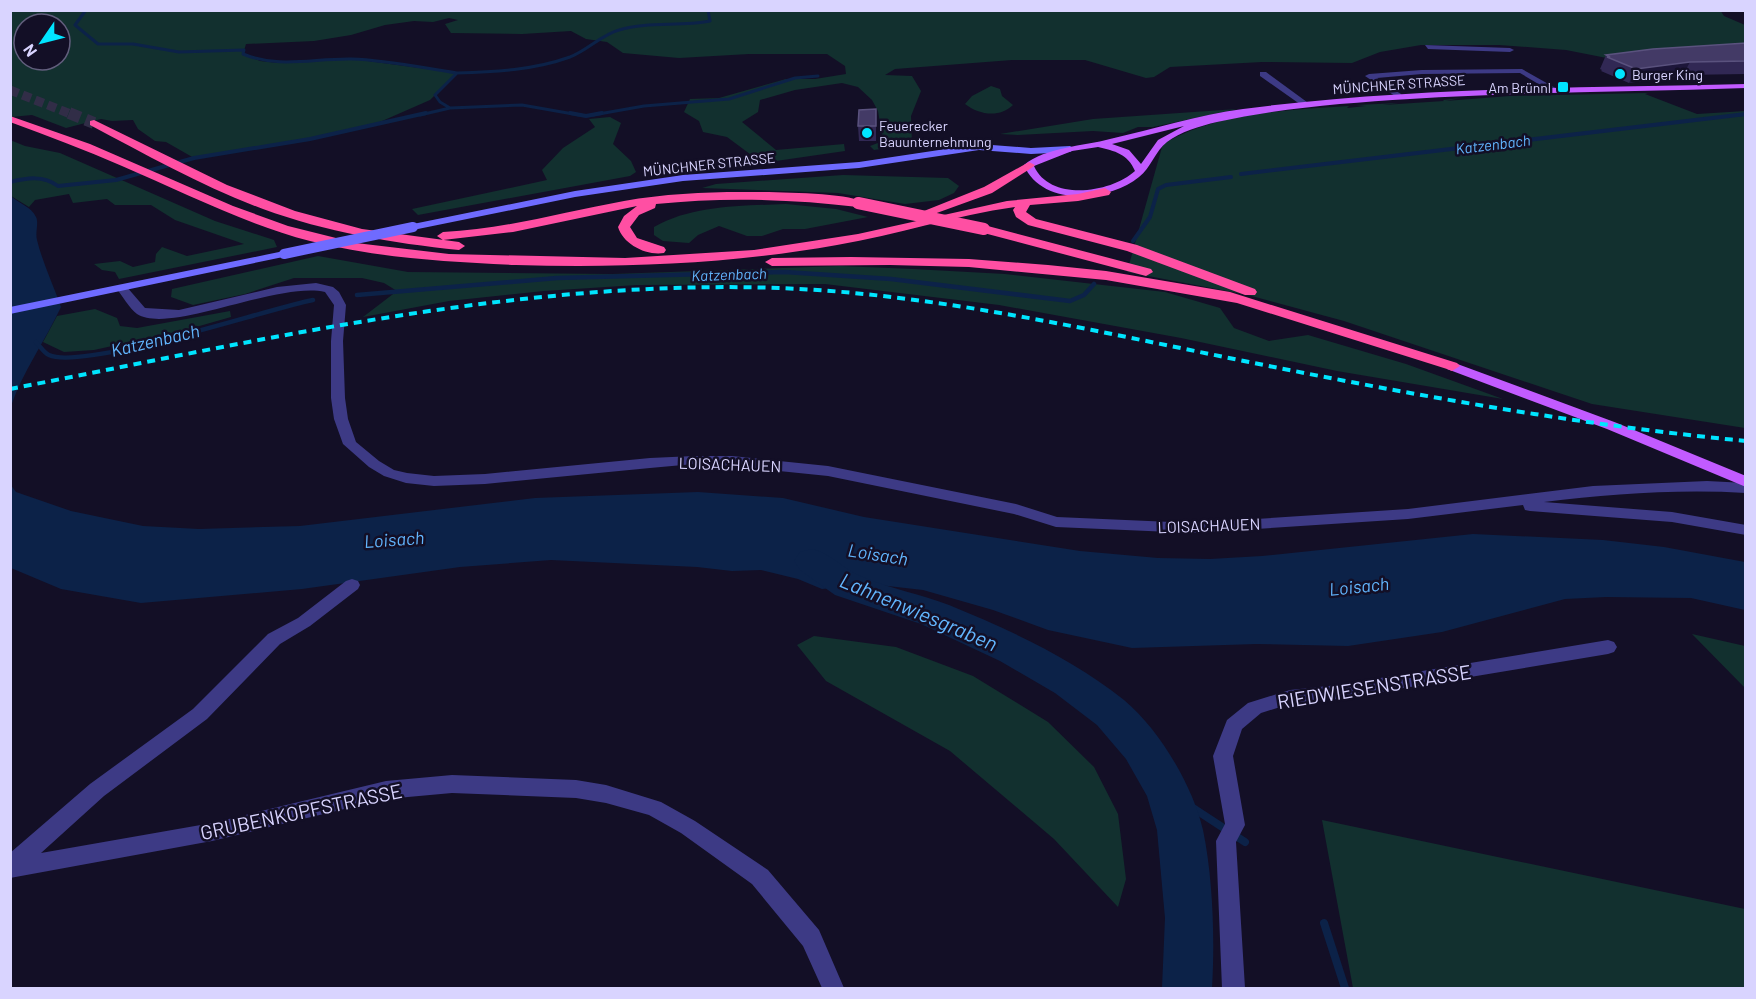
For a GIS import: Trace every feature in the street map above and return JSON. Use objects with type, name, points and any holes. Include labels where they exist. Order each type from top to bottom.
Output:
[{"type":"highway","points":[[12,119],[95,150],[261,221],[314,238],[398,253],[470,259],[597,263],[780,239],[898,219],[964,200],[994,187],[1029,165]]},
{"type":"highway","points":[[94,123],[189,172],[297,217],[393,238],[483,248],[658,256],[784,250],[920,226],[998,206],[1105,192]]},
{"type":"highway","points":[[393,238],[494,233],[625,204],[672,199],[763,195],[858,203],[984,229],[1240,299],[1452,366]]},
{"type":"highway","points":[[672,199],[635,212],[625,222],[625,232],[629,238],[658,256],[686,265],[837,260],[964,263],[1089,274],[1240,299]]},
{"type":"highway","points":[[1026,203],[1019,210],[1020,214],[1032,222],[1163,259],[1258,295],[1312,320]]},
{"type":"main road","name":"MÜNCHNER STRASSE","points":[[1171,130],[1291,106],[1398,96],[1746,86]]},
{"type":"main road","points":[[1171,130],[1160,141],[1140,172],[1129,182],[1105,192],[1072,192],[1055,188],[1037,180],[1029,165],[1070,149],[1171,130]]},
{"type":"main road","points":[[1098,145],[1130,154],[1137,161],[1140,172]]},
{"type":"main road","points":[[1452,366],[1612,426],[1746,482]]},
{"type":"street","points":[[1428,47],[1510,50]]},
{"type":"street","points":[[1398,96],[1368,76],[1422,72],[1522,71],[1555,90]]},
{"type":"street","points":[[1263,74],[1307,105]]},
{"type":"street","name":"MÜNCHNER STRASSE","points":[[10,310],[575,194],[652,182],[859,165],[979,147],[1011,150],[1070,149]]},
{"type":"street","points":[[1011,150],[1024,158],[1029,165]]},
{"type":"street","name":"LOISACHAUEN","points":[[122,288],[141,311],[152,314],[179,315],[298,287],[316,286],[328,289],[335,294],[340,305],[337,341],[338,398],[341,419],[350,444],[374,464],[389,473],[406,478],[434,481],[485,479],[650,463],[694,460],[732,461],[828,471],[1016,509],[1056,522],[1194,528],[1408,514],[1593,491],[1707,486],[1746,488]]},
{"type":"street","name":"LOISACHAUEN","points":[[1497,504],[1672,517],[1746,530]]},
{"type":"street","name":"GRUBENKOPFSTRASSE","points":[[10,867],[97,790],[200,714],[274,639],[304,622],[352,585]]},
{"type":"street","name":"RIEDWIESENSTRASSE","points":[[1233,988],[1231,833],[1223,756],[1234,724],[1255,708],[1290,697],[1338,692],[1608,647]]},
{"type":"street","name":"GRUBENKOPFSTRASSE","points":[[10,867],[212,832],[386,790],[452,783],[505,784],[586,791],[606,794],[654,808],[688,827],[760,877],[812,938],[833,988]]},
{"type":"green space","points":[[1720,10],[1724,16],[1745,25],[1746,53],[1622,61],[1566,50],[1499,45],[1421,45],[1380,52],[1352,63],[1262,62],[1170,67],[1154,77],[1146,78],[1085,60],[1012,60],[895,69],[885,75],[912,76],[921,91],[911,116],[912,144],[874,150],[870,146],[883,141],[878,111],[872,100],[858,87],[842,83],[795,90],[760,100],[758,112],[742,122],[776,150],[844,144],[845,151],[762,163],[727,137],[703,132],[699,121],[684,112],[690,99],[719,98],[786,79],[815,79],[846,74],[845,66],[827,54],[749,54],[679,58],[623,53],[607,42],[586,39],[571,31],[522,34],[451,33],[445,24],[458,20],[449,18],[433,22],[414,21],[385,25],[351,35],[314,41],[246,44],[243,54],[260,61],[278,63],[353,59],[457,73],[430,100],[373,125],[310,139],[194,158],[166,142],[155,141],[138,129],[133,120],[101,119],[66,128],[32,115],[11,117],[10,11]]},
{"type":"green space","points":[[991,86],[1000,89],[1002,96],[1013,105],[1002,112],[989,114],[977,111],[965,104],[972,96]]},
{"type":"green space","points":[[1648,93],[1645,94],[1697,114],[1745,111],[1745,428],[1592,404],[1344,321],[1248,295],[1127,272],[1162,147],[1165,143],[1208,125],[1278,111],[1366,106],[1356,105],[1444,101],[1461,98],[1445,101],[1510,96]]},
{"type":"green space","points":[[1237,109],[1153,127],[1138,127],[1123,133],[1093,131],[1000,134],[1093,119]]},
{"type":"green space","points":[[610,117],[621,123],[613,144],[631,161],[636,172],[630,176],[418,215],[412,209],[547,180],[542,170],[563,148],[595,127],[589,119]]},
{"type":"green space","points":[[10,140],[25,146],[60,153],[215,221],[274,240],[277,247],[119,279],[115,272],[102,270],[94,264],[120,261],[133,267],[155,262],[156,254],[162,247],[187,256],[244,244],[175,220],[151,205],[115,205],[107,199],[73,203],[69,194],[35,200],[29,207],[11,196]]},
{"type":"green space","points":[[843,175],[948,178],[959,186],[954,193],[939,200],[905,204],[838,193],[702,188],[716,184]]},
{"type":"green space","points":[[786,204],[836,209],[868,217],[805,229],[783,229],[762,236],[747,236],[719,226],[698,235],[689,243],[663,241],[654,235],[654,227],[685,214],[718,208]]},
{"type":"green space","points":[[318,256],[408,272],[612,274],[840,266],[913,269],[1005,274],[1165,292],[1220,308],[1234,328],[1269,341],[1308,335],[1406,364],[1503,399],[1337,371],[1181,338],[999,305],[825,284],[637,285],[544,291],[449,301],[363,317],[397,291],[384,283],[362,278],[294,278],[245,294],[193,305],[171,297],[172,289]]},
{"type":"green space","points":[[95,309],[117,318],[120,326],[137,328],[230,311],[231,317],[189,329],[94,350],[64,352],[43,342],[57,316]]},
{"type":"green space","points":[[1692,634],[1745,646],[1745,688]]},
{"type":"green space","points":[[814,636],[896,647],[973,676],[1048,722],[1094,767],[1118,814],[1126,879],[1118,907],[1054,839],[950,751],[826,681],[797,645]]},
{"type":"green space","points":[[1322,820],[1745,909],[1745,988],[1353,988]]},
{"type":"water","points":[[11,196],[31,210],[36,217],[39,249],[61,307],[11,406]]},
{"type":"water","name":"Loisach","points":[[10,484],[16,492],[71,511],[143,526],[199,529],[300,526],[535,498],[698,492],[783,498],[864,517],[1080,551],[1158,558],[1210,559],[1262,556],[1473,534],[1603,540],[1664,547],[1745,562],[1745,610],[1691,598],[1565,599],[1442,632],[1348,646],[1256,644],[1132,648],[1048,630],[993,610],[923,590],[870,584],[822,589],[798,579],[761,570],[732,571],[697,567],[551,560],[460,567],[302,589],[141,603],[61,589],[11,568]]},
{"type":"building","points":[[1746,43],[1746,61],[1690,62],[1636,69],[1606,55],[1653,49]]},
{"type":"building","points":[[876,109],[876,126],[858,126],[859,110]]},
{"type":"waterway","points":[[86,10],[75,25],[98,44],[133,44],[179,52],[244,50],[243,54],[270,61],[365,60],[457,73]]},
{"type":"waterway","points":[[457,73],[514,70],[542,65],[577,54],[606,35],[630,27],[710,21],[708,10]]},
{"type":"waterway","points":[[450,108],[440,102],[435,95],[457,73]]},
{"type":"waterway","points":[[593,115],[644,106],[729,99],[795,78],[818,76]]},
{"type":"waterway","points":[[450,108],[522,105],[579,115]]},
{"type":"waterway","points":[[420,115],[450,108]]},
{"type":"waterway","points":[[10,182],[41,179],[58,186],[116,180],[194,158],[310,139],[426,113]]},
{"type":"waterway","points":[[570,113],[586,116],[602,113]]},
{"type":"waterway","name":"Katzenbach","points":[[1241,174],[1746,114],[1740,115]]},
{"type":"waterway","name":"Katzenbach","points":[[1133,241],[1150,217],[1158,189],[1166,185],[1231,177]]},
{"type":"waterway","name":"Katzenbach","points":[[357,295],[557,278],[785,272],[891,279],[1070,301],[1084,295],[1094,284]]},
{"type":"waterway","name":"Katzenbach","points":[[36,342],[49,355],[68,358],[98,354],[176,337],[313,300]]},
{"type":"waterway","name":"Lahnenwiesgraben","points":[[812,561],[848,586],[934,614],[1014,651],[1069,682],[1111,713],[1141,747],[1167,791],[1180,830],[1189,918],[1187,988]]},
{"type":"waterway","points":[[1167,791],[1245,842]]},
{"type":"waterway","points":[[1324,923],[1345,988]]},
{"type":"tunnel","points":[[10,90],[73,115]]},
{"type":"tunnel","points":[[69,113],[94,123]]},
{"type":"railway","points":[[10,389],[296,333],[488,303],[585,293],[682,288],[779,288],[898,298],[957,306],[1434,397],[1621,427],[1746,441]]},
{"type":"place","name":"Burger King","points":[[1620,74]]},
{"type":"place","name":"Am Brünnl","points":[[1563,87]]},
{"type":"place","name":"Feuerecker Bauunternehmung","points":[[867,133]]}]
